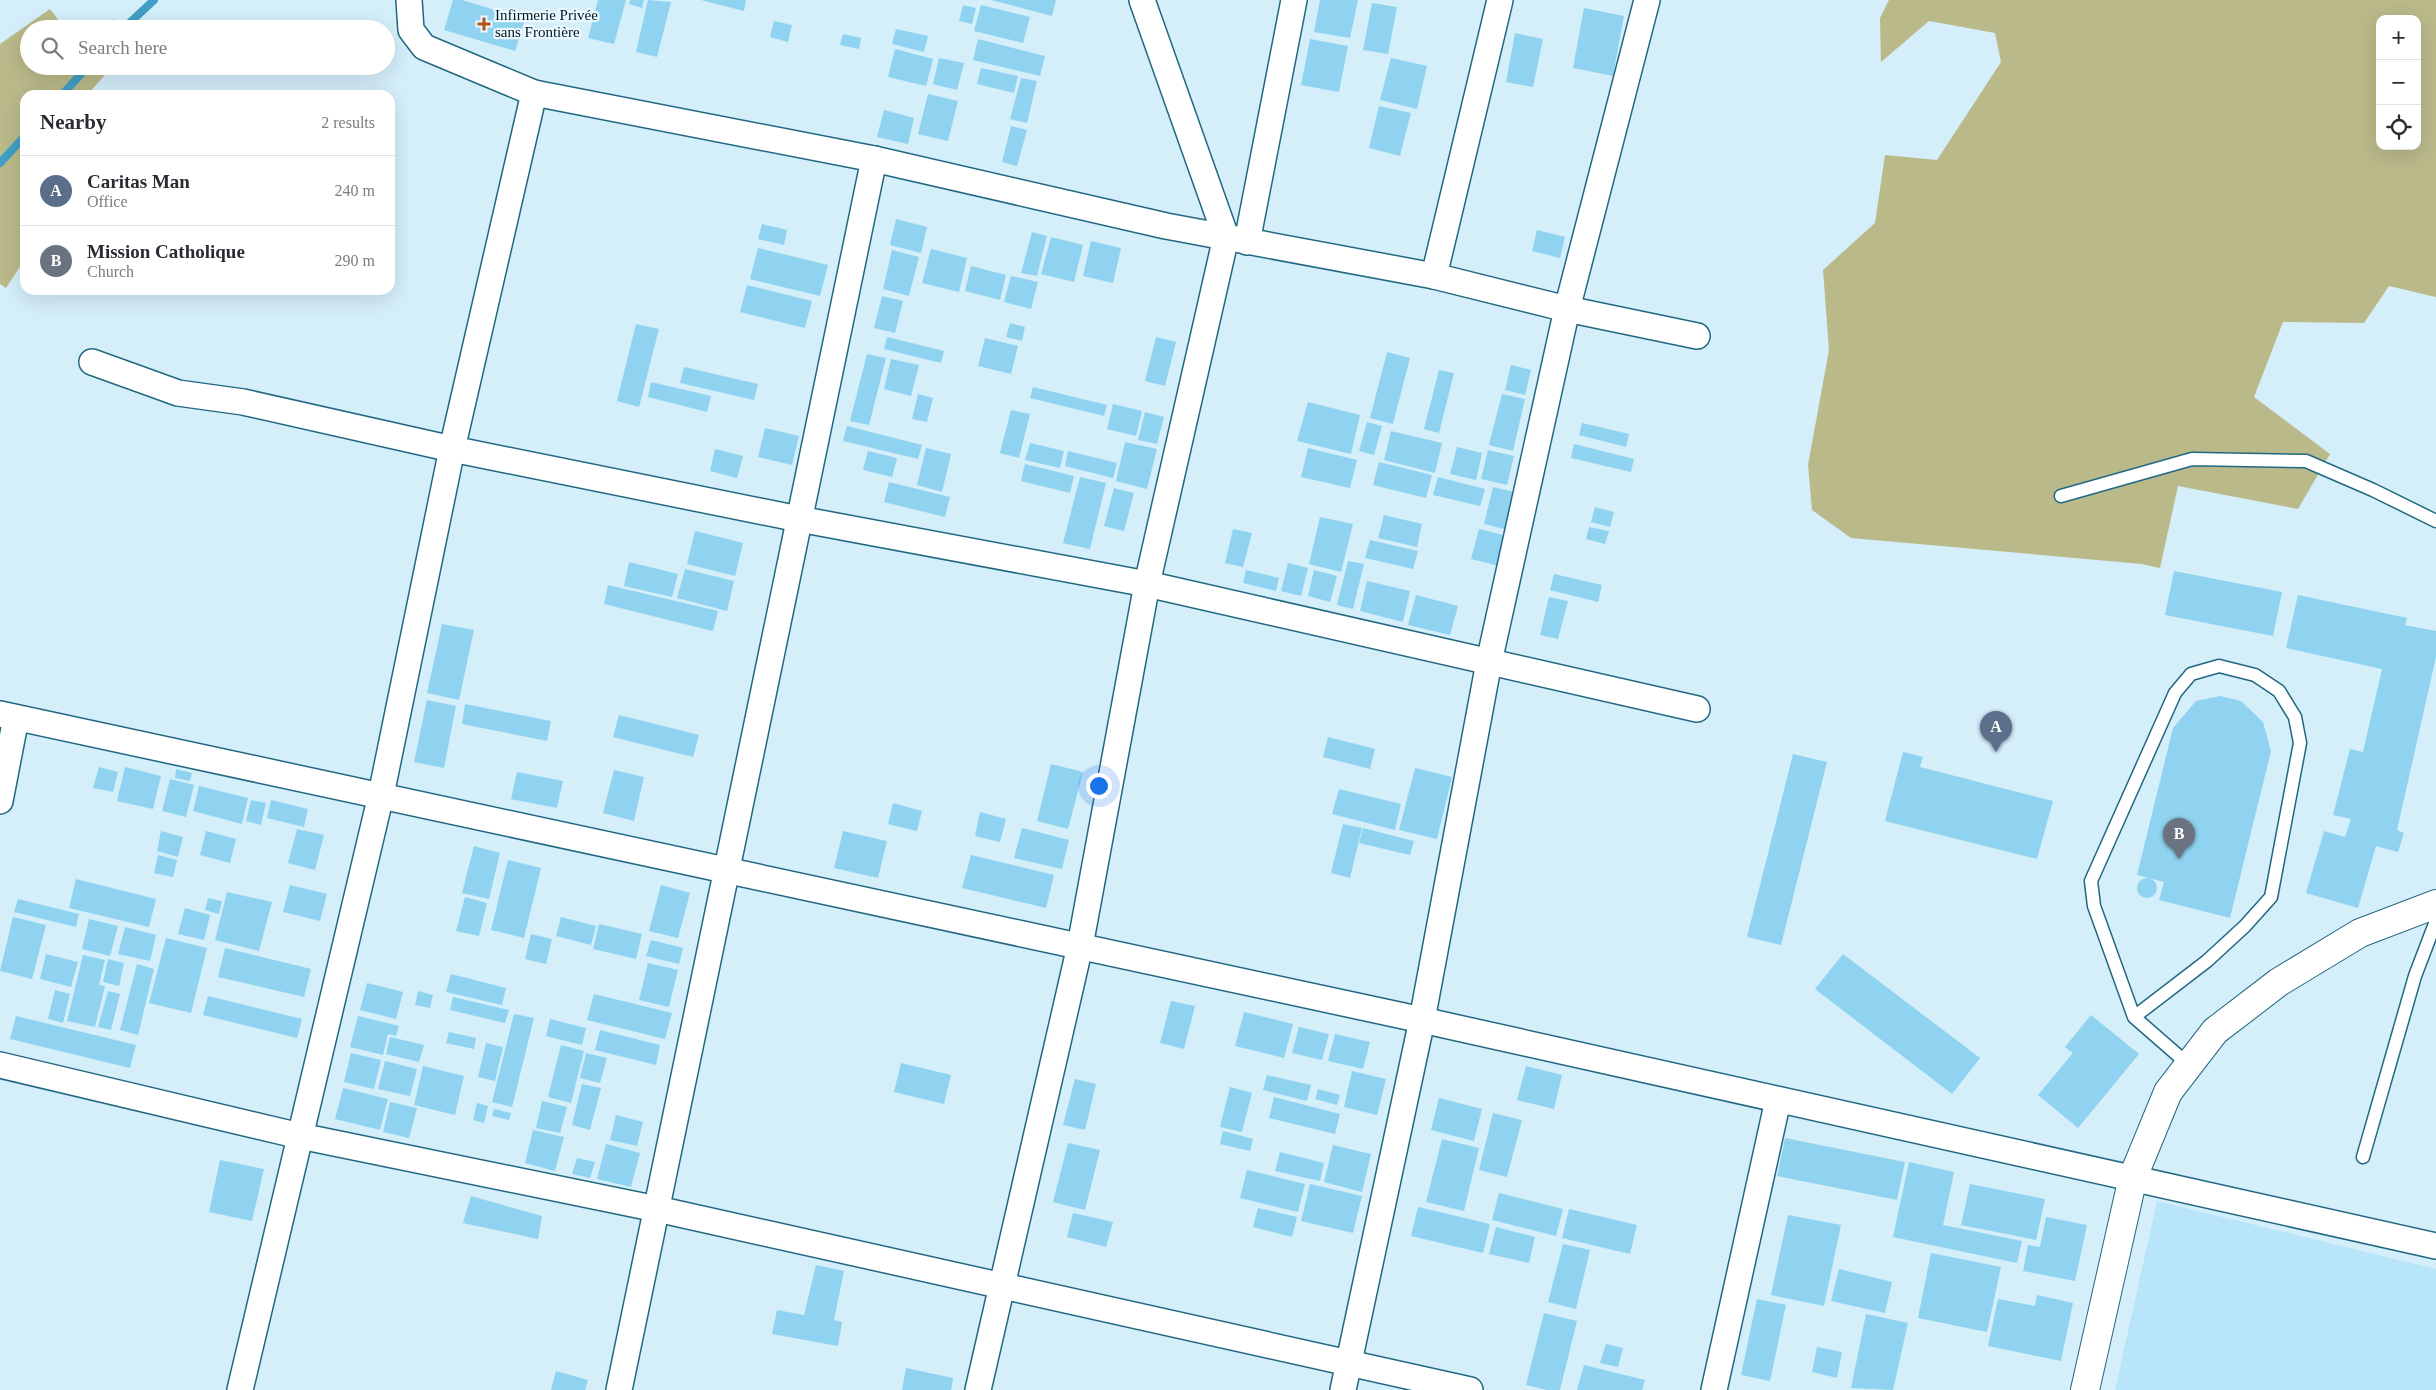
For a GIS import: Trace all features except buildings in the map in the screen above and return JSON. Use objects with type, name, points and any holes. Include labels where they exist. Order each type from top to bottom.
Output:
[{"type":"main road","points":[[2084,1390],[2132,1177],[2168,1092],[2214,1031],[2279,982],[2360,933],[2436,904]]},
{"type":"street","points":[[409,0],[411,30],[424,47],[534,92],[874,159],[1166,226],[1434,276],[1567,309],[1697,336]]},
{"type":"street","points":[[1142,0],[1237,240]]},
{"type":"street","points":[[978,1390],[1080,946],[1147,584],[1237,240],[1294,0]]},
{"type":"street","points":[[1434,276],[1500,0]]},
{"type":"street","points":[[1343,1390],[1422,1020],[1489,662],[1567,309],[1647,0]]},
{"type":"street","points":[[240,1390],[381,795],[452,450],[534,92]]},
{"type":"street","points":[[618,1390],[874,159]]},
{"type":"street","points":[[92,362],[178,393],[243,402],[452,450],[799,519],[1147,584],[1697,709]]},
{"type":"street","points":[[0,801],[8,716],[1422,1020],[2436,1246]]},
{"type":"street","points":[[0,1065],[300,1136],[657,1209],[1470,1390]]},
{"type":"street","points":[[1714,1390],[1778,1100]]},
{"type":"lane","points":[[2061,496],[2192,459],[2306,461],[2436,521]]},
{"type":"lane","points":[[2134,1017],[2207,961],[2245,926],[2271,897],[2300,742],[2295,717],[2279,691],[2255,675],[2219,666],[2191,674],[2175,693],[2090,881],[2094,906],[2134,1017],[2189,1065]]},
{"type":"lane","points":[[2363,1156],[2415,976],[2436,921]]},
{"type":"shaded area","points":[[1889,0],[2436,0],[2436,297],[2389,286],[2364,323],[2283,322],[2254,397],[2330,454],[2298,509],[2178,486],[2160,568],[2142,564],[1851,538],[1812,510],[1808,465],[1829,350],[1823,270],[1875,223],[1885,155],[1937,160],[2001,62],[1995,33],[1929,21],[1881,62],[1880,18]]},
{"type":"shaded area","points":[[50,9],[58,20],[34,20]]},
{"type":"shaded area","points":[[20,30],[20,75],[105,75],[91,90],[20,90],[20,267],[6,288],[0,284],[0,44]]},
{"type":"shaded area","points":[[2157,1201],[2436,1269],[2436,1390],[2115,1390]]},
{"type":"waterway","points":[[133,20],[154,0]]},
{"type":"waterway","points":[[66,90],[80,75]]},
{"type":"waterway","points":[[0,163],[20,141]]},
{"type":"place","name":"Infirmerie Privée sans Frontière","points":[[484,24]]},
{"type":"place","name":"Caritas Man","points":[[1996,752]]},
{"type":"place","name":"Mission Catholique","points":[[2179,859]]}]
